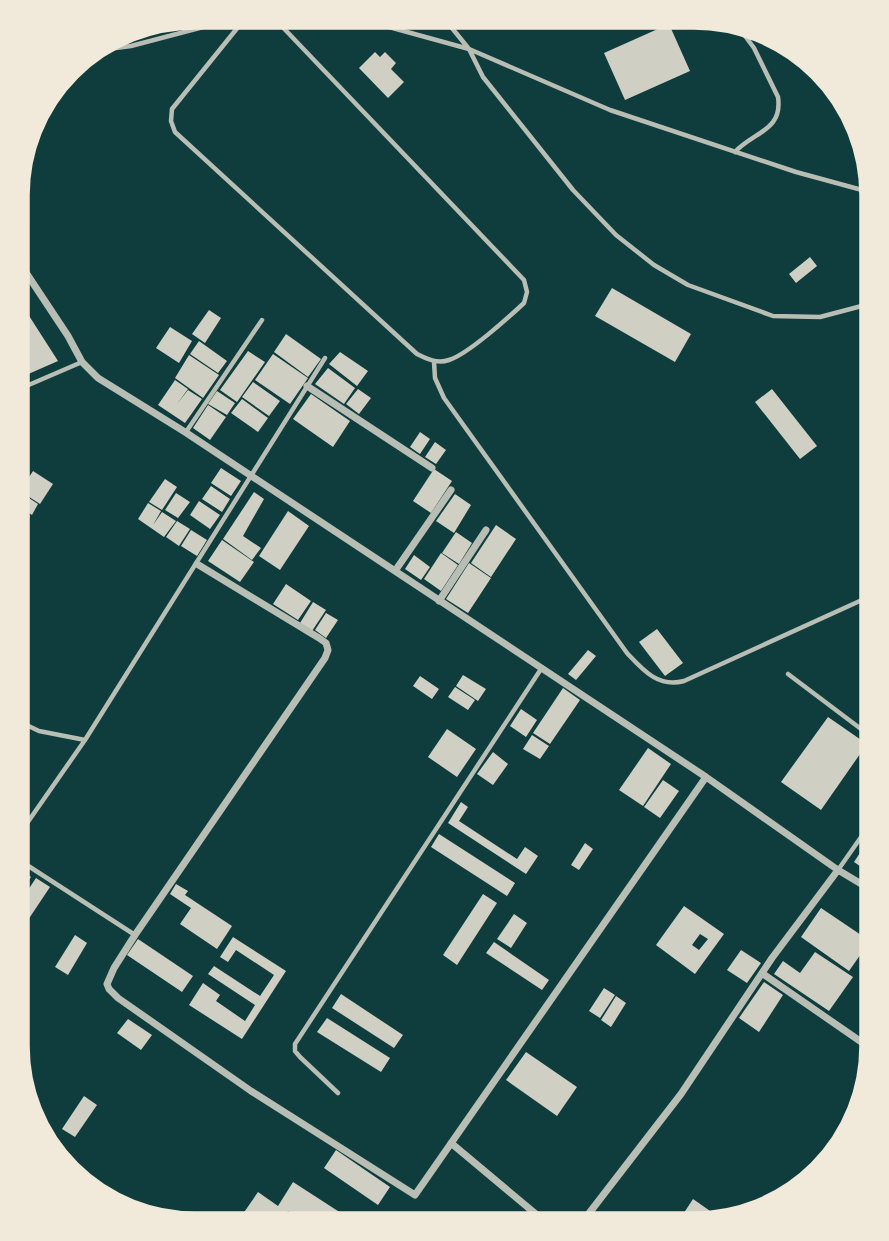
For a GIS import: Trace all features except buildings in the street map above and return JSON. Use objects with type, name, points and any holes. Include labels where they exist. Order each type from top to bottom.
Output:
[{"type":"street","points":[[28,276],[82,362],[98,378],[186,432],[395,570],[861,884]]},
{"type":"street","points":[[307,386],[432,468]]},
{"type":"street","points":[[395,570],[451,490]]},
{"type":"street","points":[[439,601],[486,530]]},
{"type":"street","points":[[197,564],[319,638],[326,643],[328,650],[135,935],[108,978],[110,989],[251,1091],[415,1195],[706,777]]},
{"type":"street","points":[[589,1213],[681,1094],[838,870]]},
{"type":"street","points":[[763,974],[861,1042]]},
{"type":"street","points":[[451,1143],[535,1213]]},
{"type":"lane","points":[[115,48],[200,28]]},
{"type":"lane","points":[[236,28],[172,109],[171,121],[175,132],[417,354],[434,362],[449,360],[461,354],[524,303],[527,292],[524,280],[283,28]]},
{"type":"lane","points":[[393,28],[469,49],[610,110],[796,172],[861,190]]},
{"type":"lane","points":[[452,28],[469,49],[483,77],[573,190],[616,235],[654,265],[688,285],[773,316],[820,317],[861,306]]},
{"type":"lane","points":[[735,152],[774,122],[779,113],[778,97],[746,36]]},
{"type":"lane","points":[[186,432],[262,320]]},
{"type":"lane","points":[[28,822],[85,740],[326,358]]},
{"type":"lane","points":[[28,385],[82,362]]},
{"type":"lane","points":[[434,362],[435,377],[444,398],[627,653],[649,676],[675,683],[684,681],[861,600]]},
{"type":"lane","points":[[338,1093],[300,1057],[295,1051],[295,1044],[541,669]]},
{"type":"lane","points":[[788,674],[861,729]]},
{"type":"lane","points":[[28,726],[39,731],[85,740]]},
{"type":"lane","points":[[838,870],[861,837]]},
{"type":"lane","points":[[28,866],[135,935]]}]
